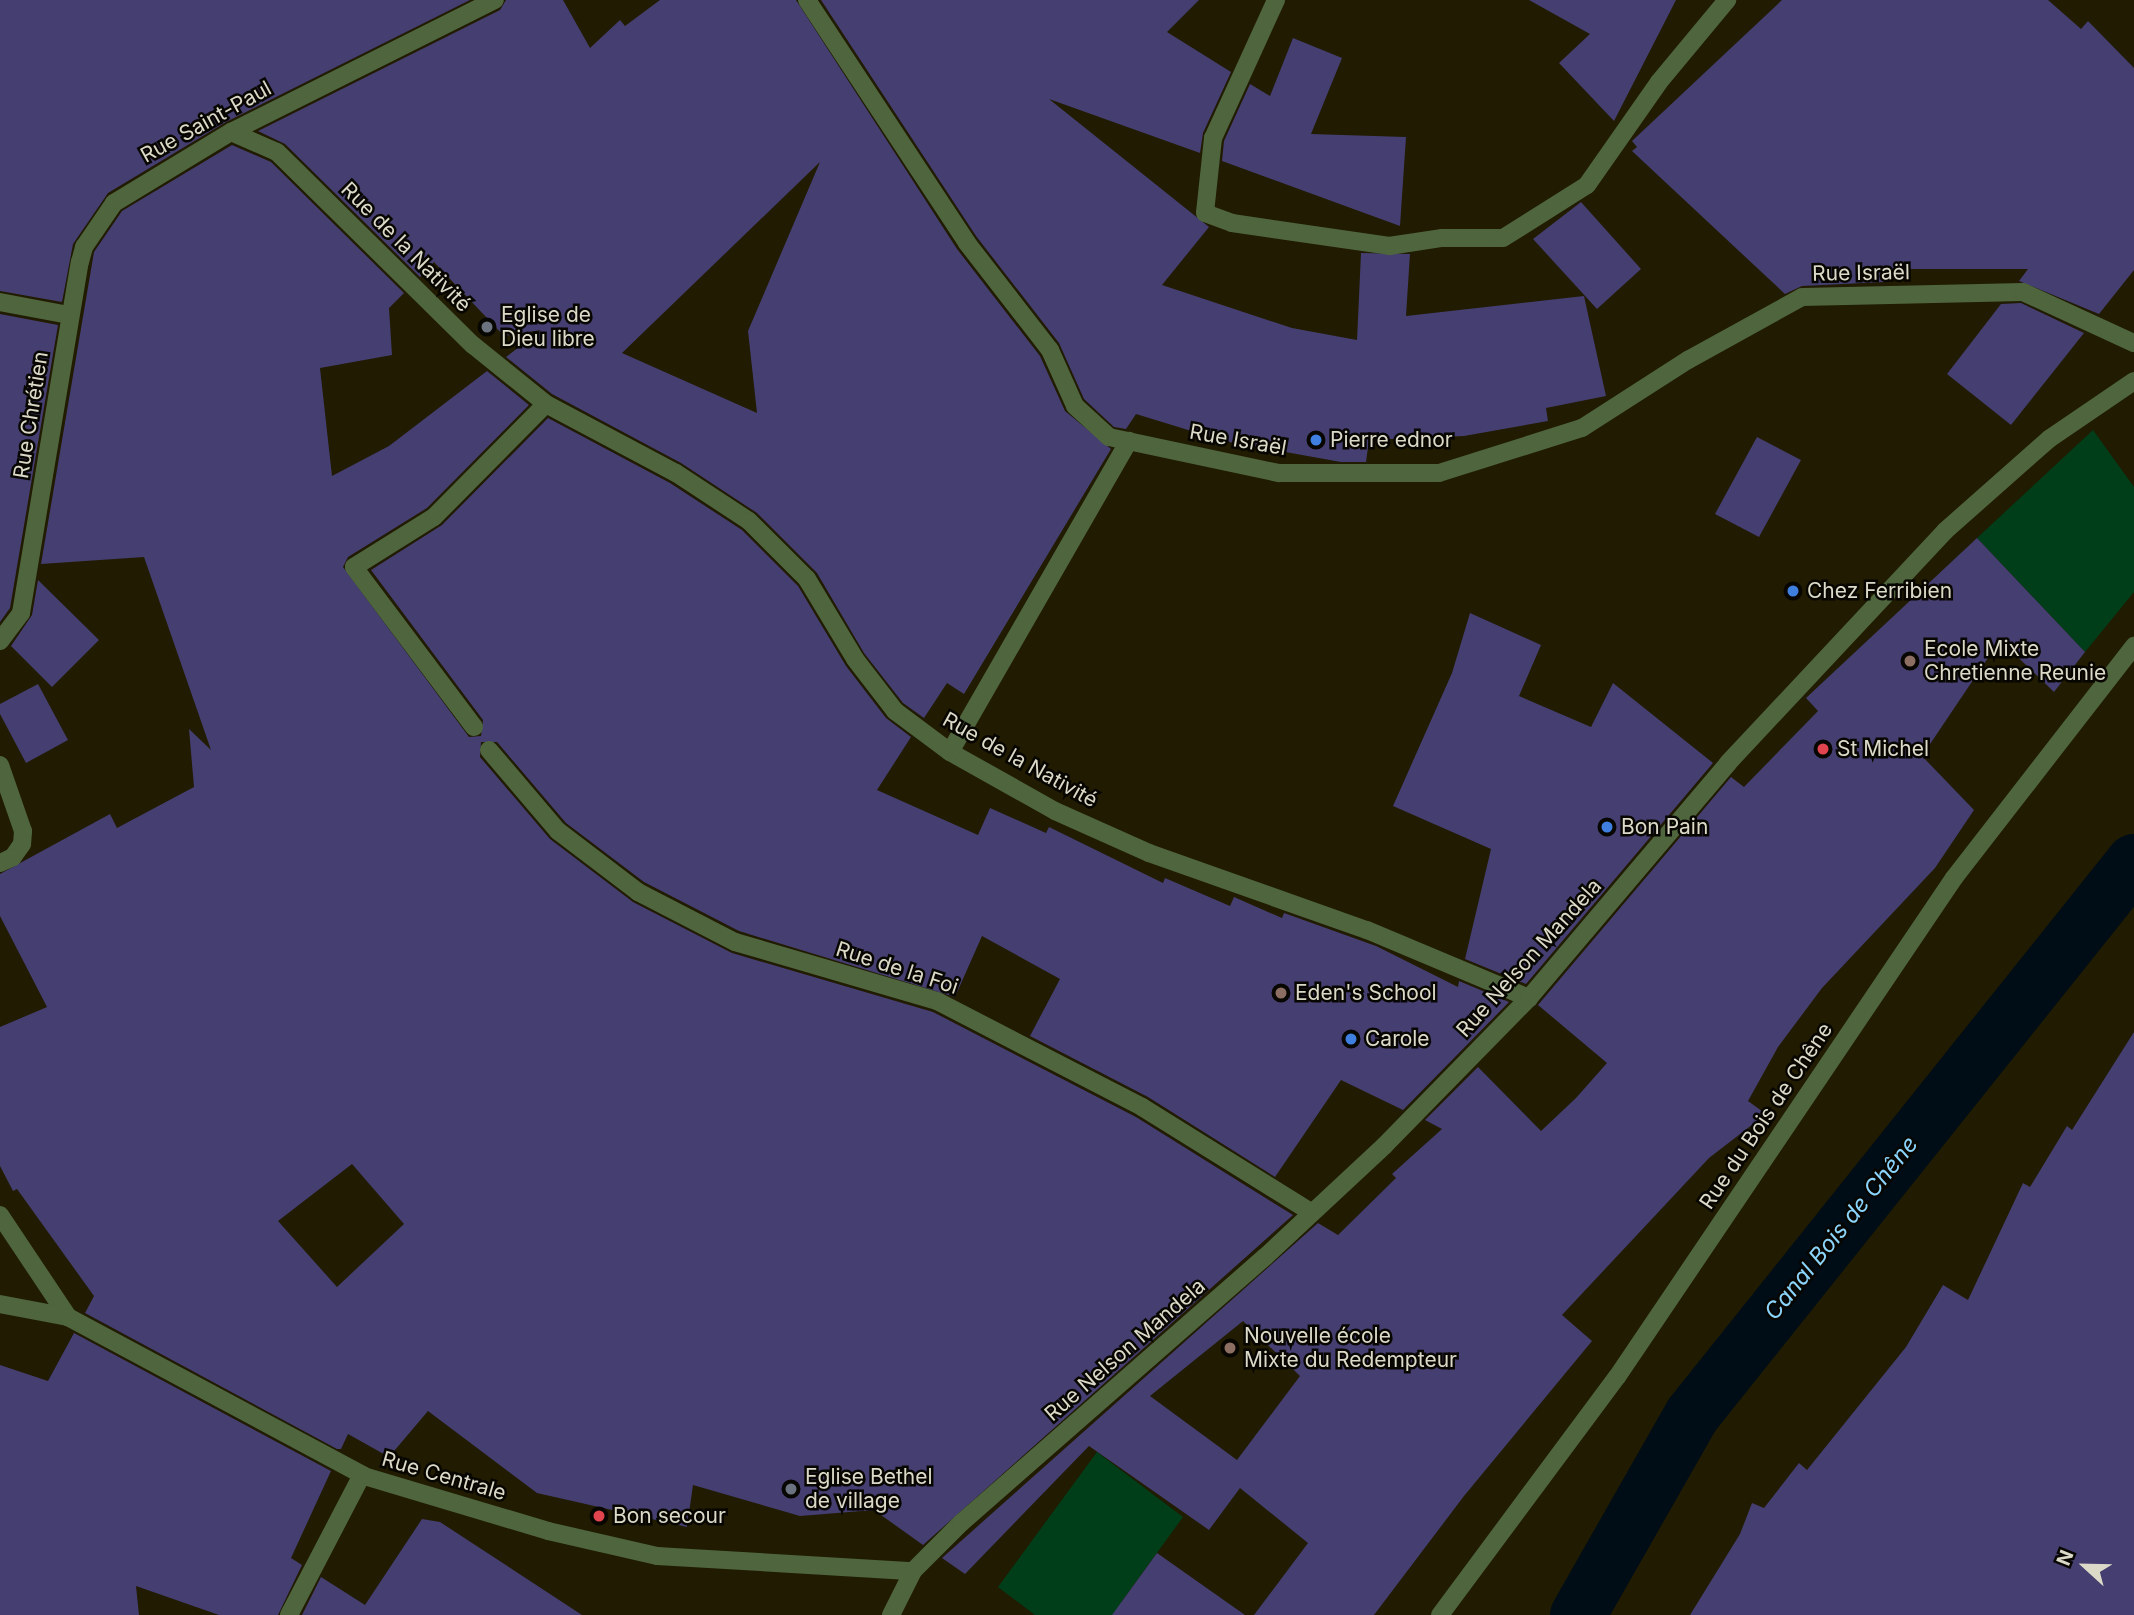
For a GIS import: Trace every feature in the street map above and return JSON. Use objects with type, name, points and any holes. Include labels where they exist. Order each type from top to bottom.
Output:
[{"type":"street","name":"Rue Saint-Paul","points":[[69,315],[84,247],[114,203],[231,132],[495,0]]},
{"type":"street","name":"Rue Israël","points":[[807,0],[967,243],[1050,350],[1075,406],[1110,437],[1279,473],[1438,473],[1582,428],[1688,360],[1802,297],[2023,292],[2134,343]]},
{"type":"street","points":[[1276,0],[1213,138],[1205,214],[1231,223],[1389,246],[1442,238],[1503,238],[1587,186],[1659,82],[1727,0]]},
{"type":"street","name":"Rue de la Nativité","points":[[231,132],[277,152],[473,345],[546,404],[677,473],[749,521],[807,579],[855,659],[895,711],[950,752],[1055,811],[1149,853],[1367,930],[1529,998]]},
{"type":"street","points":[[0,302],[69,315]]},
{"type":"street","name":"Rue Chrétien","points":[[0,641],[21,613],[69,315]]},
{"type":"street","name":"Rue Nelson Mandela","points":[[891,1615],[913,1571],[961,1523],[1169,1345],[1312,1213],[1529,998],[1728,763],[1945,531],[2049,439],[2134,381]]},
{"type":"street","points":[[474,727],[354,568],[434,517],[546,404]]},
{"type":"street","points":[[950,752],[1129,441]]},
{"type":"street","name":"Rue du Bois de Chêne","points":[[1440,1615],[1617,1377],[1954,878],[2134,646]]},
{"type":"street","name":"Rue de la Foi","points":[[489,750],[558,831],[638,892],[735,942],[937,1001],[1142,1107],[1312,1213]]},
{"type":"street","points":[[0,765],[23,831],[22,844],[13,857],[0,863]]},
{"type":"street","points":[[0,1215],[68,1317]]},
{"type":"street","name":"Rue Centrale","points":[[0,1304],[68,1317],[362,1475],[622,1550],[913,1571]]},
{"type":"street","points":[[289,1615],[362,1475]]},
{"type":"green space","points":[[2093,430],[2134,487],[2134,592],[2085,652],[1977,538]]},
{"type":"green space","points":[[1097,1452],[1183,1517],[1122,1601],[1140,1615],[1035,1615],[998,1587]]},
{"type":"building","points":[[0,0],[470,0],[226,122],[108,193],[73,244],[62,302],[0,291]]},
{"type":"building","points":[[506,0],[563,0],[590,48],[620,20],[625,26],[660,0],[796,0],[957,249],[1040,356],[1065,411],[1111,449],[964,694],[947,683],[924,718],[903,703],[864,653],[817,573],[757,513],[681,463],[552,394],[506,357],[541,330],[504,336],[434,262],[420,277],[285,144],[258,131],[500,10]],"holes":[[[820,162],[748,331],[757,413],[622,353]]]},
{"type":"building","points":[[821,0],[1199,0],[1167,32],[1231,72],[1203,133],[1200,153],[1049,99],[1209,227],[1162,285],[1292,328],[1357,340],[1361,253],[1410,254],[1406,316],[1584,296],[1606,396],[1546,408],[1548,421],[1464,436],[1369,440],[1366,462],[1341,462],[1224,441],[1136,414],[1126,429],[1114,427],[1084,399],[1059,343],[976,236]]},
{"type":"building","points":[[1529,0],[1676,0],[1614,121],[1559,63],[1590,34]]},
{"type":"building","points":[[1782,0],[2048,0],[2081,29],[2088,21],[2134,68],[2134,270],[2099,314],[2019,281],[2028,269],[1884,269],[1884,282],[1802,286],[1785,294],[1632,151],[1637,147],[1632,141]]},
{"type":"building","points":[[1293,38],[1342,58],[1311,134],[1406,137],[1400,226],[1222,161],[1224,141],[1250,84],[1270,96]]},
{"type":"building","points":[[232,145],[271,162],[404,293],[389,308],[392,355],[320,368],[332,476],[389,446],[487,371],[529,405],[427,508],[348,557],[343,567],[469,737],[481,736],[483,720],[371,570],[442,525],[548,418],[670,483],[742,530],[798,586],[846,666],[886,718],[911,737],[877,790],[978,835],[990,808],[1046,833],[1049,827],[1163,883],[1165,878],[1230,906],[1234,897],[1282,918],[1284,913],[1376,946],[1458,987],[1459,981],[1509,1002],[1403,1110],[1341,1080],[1275,1177],[1148,1097],[1030,1036],[1060,979],[982,936],[955,997],[739,931],[644,882],[566,823],[497,742],[481,742],[480,757],[550,839],[633,902],[732,953],[933,1012],[1136,1117],[1293,1215],[923,1545],[874,1510],[800,1516],[693,1485],[687,1527],[537,1493],[428,1411],[389,1457],[348,1434],[341,1449],[337,1449],[85,1313],[94,1296],[17,1189],[13,1191],[0,1166],[0,1027],[47,1007],[0,916],[0,874],[110,814],[117,828],[194,787],[189,729],[211,750],[144,557],[41,564],[94,252],[122,211]],"holes":[[[352,1164],[404,1224],[337,1287],[278,1221]]]},
{"type":"building","points":[[1581,202],[1641,269],[1597,309],[1533,239]]},
{"type":"building","points":[[2021,303],[2084,333],[2011,425],[1947,374],[2001,304]]},
{"type":"building","points":[[0,314],[58,325],[10,608],[0,622]]},
{"type":"building","points":[[1757,437],[1801,460],[1759,537],[1715,514]]},
{"type":"building","points":[[1977,538],[2085,652],[2054,692],[2000,640],[1922,756],[1974,810],[1935,868],[1822,988],[1778,1047],[1748,1101],[1766,1114],[1709,1158],[1562,1315],[1592,1341],[1464,1496],[1374,1615],[1254,1615],[1308,1543],[1240,1488],[1209,1530],[1089,1446],[965,1574],[942,1558],[1318,1223],[1338,1235],[1396,1178],[1392,1174],[1442,1129],[1425,1120],[1478,1067],[1541,1131],[1576,1098],[1607,1063],[1538,1005],[1731,777],[1744,787],[1818,711],[1806,698]],"holes":[[[1243,1321],[1300,1376],[1237,1460],[1150,1396]]]},
{"type":"building","points":[[38,580],[99,640],[52,687],[11,646],[32,615]]},
{"type":"building","points":[[1470,613],[1541,645],[1519,696],[1591,727],[1613,683],[1713,763],[1526,984],[1465,959],[1491,849],[1393,806],[1452,673]]},
{"type":"building","points":[[38,684],[68,740],[26,763],[0,714],[0,704]]},
{"type":"building","points":[[2134,1032],[2134,1615],[1690,1615],[1740,1534],[1752,1503],[1764,1508],[1799,1463],[1807,1470],[1906,1347],[1943,1285],[1968,1300],[2023,1183],[2030,1187],[2067,1126],[2072,1130]]},
{"type":"building","points":[[74,1333],[331,1471],[291,1558],[302,1565],[278,1615],[219,1615],[136,1586],[139,1615],[0,1615],[0,1365],[48,1381]]},
{"type":"building","points":[[422,1519],[440,1522],[582,1615],[302,1615],[321,1577],[365,1605]]},
{"type":"building","points":[[1157,1553],[1245,1615],[1112,1615]]},
{"type":"waterway","name":"Canal Bois de Chêne","points":[[1578,1615],[1692,1415],[2134,862]]},
{"type":"place","name":"Eglise de Dieu libre","points":[[487,327]]},
{"type":"place","name":"Pierre ednor","points":[[1316,440]]},
{"type":"place","name":"Chez Ferribien","points":[[1793,591]]},
{"type":"place","name":"Ecole Mixte Chretienne Reunie","points":[[1910,661]]},
{"type":"place","name":"St Michel","points":[[1823,749]]},
{"type":"place","name":"Bon Pain","points":[[1607,827]]},
{"type":"place","name":"Eden's School","points":[[1281,993]]},
{"type":"place","name":"Carole","points":[[1351,1039]]},
{"type":"place","name":"Nouvelle école Mixte du Redempteur","points":[[1230,1348]]},
{"type":"place","name":"Eglise Bethel de village","points":[[791,1489]]},
{"type":"place","name":"Bon secour","points":[[599,1516]]}]
